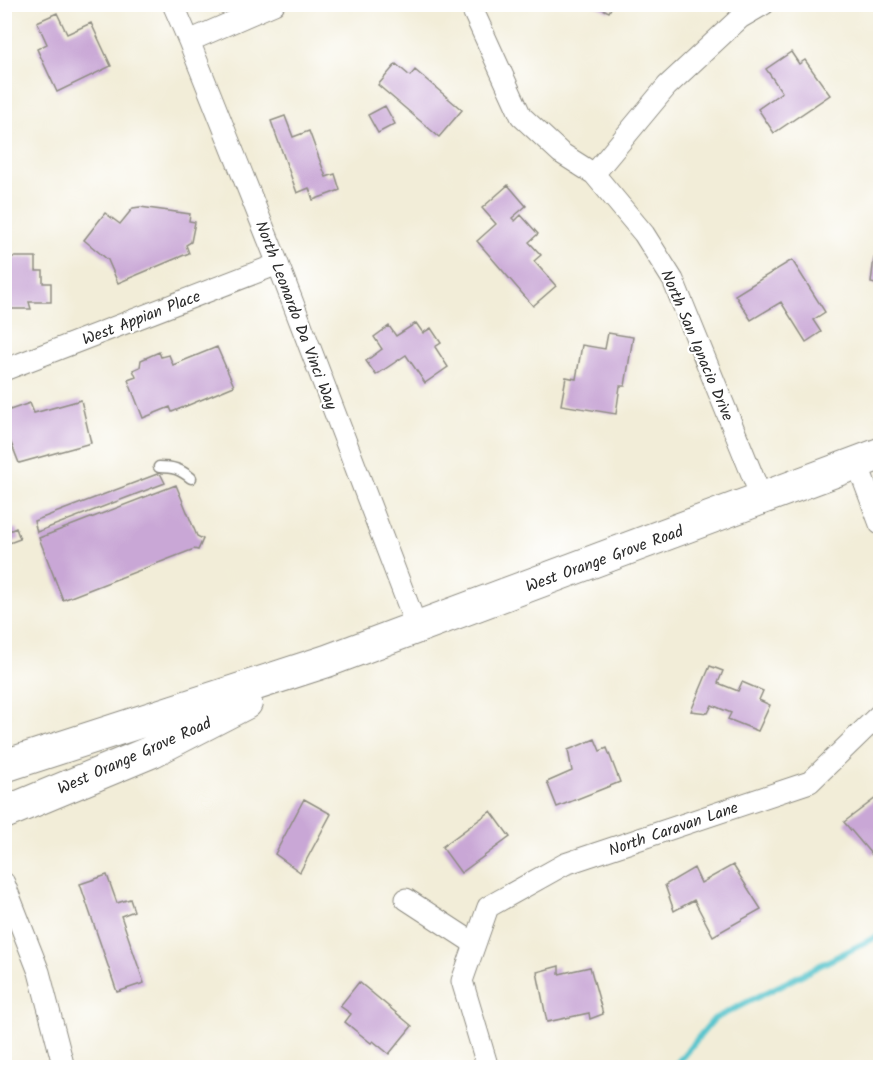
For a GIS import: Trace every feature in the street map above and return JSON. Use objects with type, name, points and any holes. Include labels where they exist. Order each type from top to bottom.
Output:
[{"type":"main road","name":"West Orange Grove Road","points":[[4,766],[327,662],[869,458]]},
{"type":"main road","name":"West Orange Grove Road","points":[[4,813],[153,751],[327,662]]},
{"type":"street","name":"North Leonardo Da Vinci Way","points":[[173,4],[278,264],[417,627]]},
{"type":"street","points":[[189,41],[274,4]]},
{"type":"street","name":"North San Ignacio Drive","points":[[471,4],[521,116],[561,153],[594,174],[644,234],[673,280],[762,499]]},
{"type":"street","points":[[594,174],[667,86],[740,18],[764,4]]},
{"type":"street","name":"West Appian Place","points":[[4,370],[278,264]]},
{"type":"street","points":[[869,458],[880,524]]},
{"type":"street","name":"North Caravan Lane","points":[[488,1068],[462,981],[488,907],[565,864],[810,782],[880,714]]},
{"type":"street","points":[[4,883],[39,972],[64,1068]]},
{"type":"street","points":[[406,899],[475,944]]},
{"type":"lane","points":[[159,467],[173,467],[182,470],[191,478]]},
{"type":"building","points":[[592,4],[613,4],[609,12]]},
{"type":"building","points":[[57,13],[67,34],[91,23],[111,66],[57,92],[37,49],[47,44],[37,22]]},
{"type":"building","points":[[791,52],[799,64],[805,60],[830,95],[774,133],[758,109],[782,92],[766,69]]},
{"type":"building","points":[[396,64],[410,76],[415,70],[462,110],[439,137],[378,85]]},
{"type":"building","points":[[385,106],[395,124],[378,133],[368,115]]},
{"type":"building","points":[[285,116],[293,137],[309,131],[326,177],[335,174],[340,190],[313,200],[309,188],[297,193],[271,121]]},
{"type":"building","points":[[4,150],[6,150],[8,174],[4,174]]},
{"type":"building","points":[[508,185],[526,206],[512,218],[515,221],[521,215],[538,234],[529,242],[541,255],[534,261],[556,286],[533,306],[477,241],[496,224],[482,208]]},
{"type":"building","points":[[133,208],[190,214],[189,221],[195,222],[191,242],[186,245],[189,253],[118,283],[108,260],[84,240],[105,213],[120,224]]},
{"type":"building","points":[[4,257],[36,257],[36,271],[43,271],[43,283],[51,283],[51,302],[29,302],[31,309],[4,309]]},
{"type":"building","points":[[874,258],[880,258],[880,285],[871,283]]},
{"type":"building","points":[[792,260],[825,312],[813,320],[821,332],[806,342],[781,302],[751,320],[735,295]]},
{"type":"building","points":[[416,323],[423,333],[431,328],[441,343],[435,347],[448,367],[425,383],[406,355],[376,375],[366,361],[382,349],[374,337],[389,326],[396,336]]},
{"type":"building","points":[[608,333],[633,337],[625,386],[620,386],[616,414],[561,405],[566,377],[576,379],[582,345],[605,349]]},
{"type":"building","points":[[217,347],[234,386],[172,412],[170,407],[143,418],[128,380],[136,377],[133,370],[140,367],[141,360],[159,352],[161,357],[169,355],[173,365]]},
{"type":"building","points":[[81,400],[91,443],[19,463],[4,425],[4,412],[30,403],[34,413]]},
{"type":"building","points":[[160,473],[165,483],[37,532],[34,521]]},
{"type":"building","points":[[176,485],[197,536],[203,539],[198,550],[194,549],[63,600],[39,538]]},
{"type":"building","points":[[16,528],[20,539],[4,545],[4,533]]},
{"type":"building","points":[[710,666],[723,671],[718,683],[738,691],[742,682],[763,691],[759,700],[770,705],[758,731],[728,719],[731,713],[712,705],[708,713],[691,711]]},
{"type":"building","points":[[595,739],[600,751],[607,748],[620,782],[557,807],[547,782],[572,771],[568,750]]},
{"type":"building","points":[[880,795],[880,849],[872,855],[844,822]]},
{"type":"building","points":[[304,799],[331,814],[300,872],[275,854]]},
{"type":"building","points":[[491,811],[510,837],[461,873],[442,847]]},
{"type":"building","points":[[733,865],[761,909],[713,936],[694,900],[674,911],[665,885],[694,868],[701,883]]},
{"type":"building","points":[[107,875],[117,903],[130,899],[134,911],[121,916],[144,983],[117,992],[80,884]]},
{"type":"building","points":[[559,966],[559,974],[590,967],[603,1014],[590,1019],[589,1013],[547,1022],[537,972]]},
{"type":"building","points":[[359,982],[412,1026],[389,1054],[345,1022],[351,1014],[340,1006]]},
{"type":"waterway","points":[[673,1068],[714,1019],[880,935]]}]
